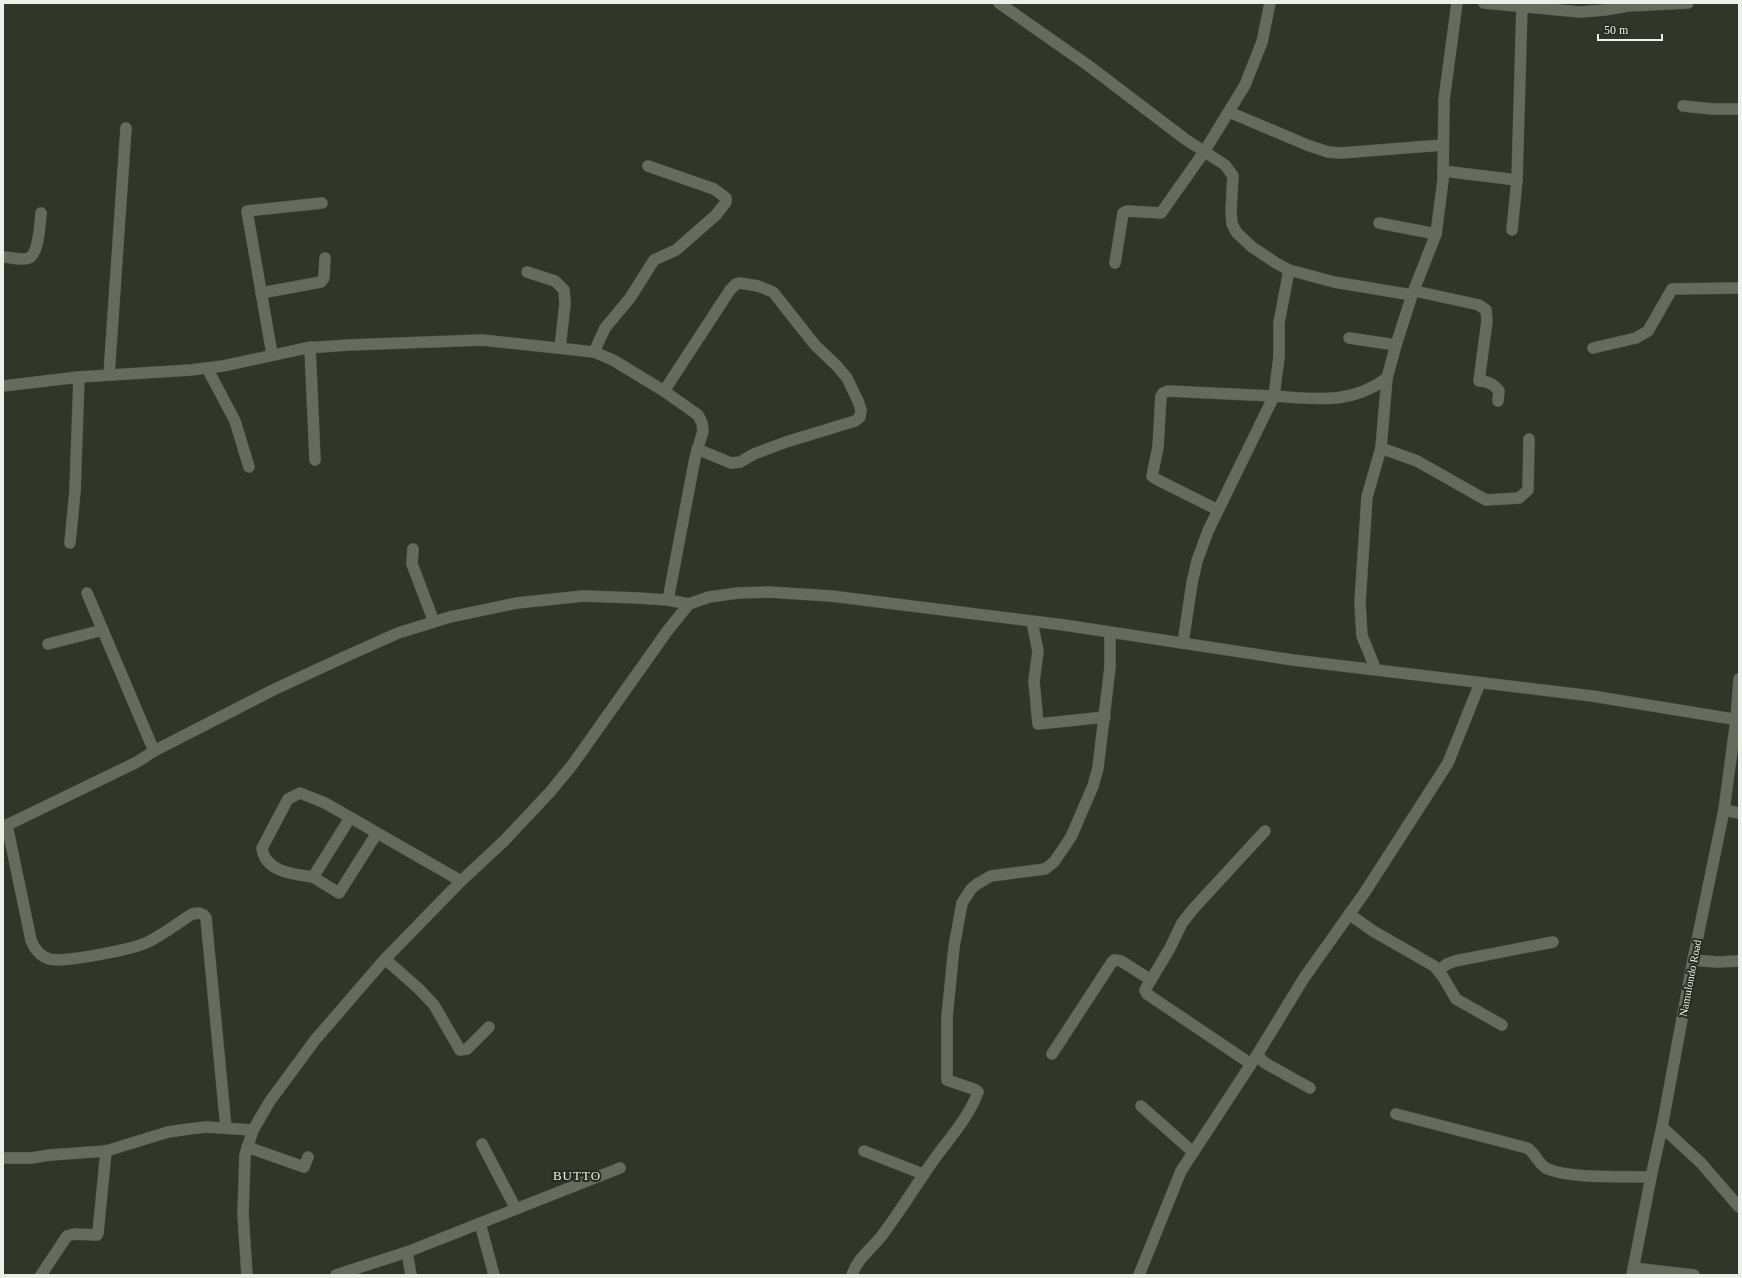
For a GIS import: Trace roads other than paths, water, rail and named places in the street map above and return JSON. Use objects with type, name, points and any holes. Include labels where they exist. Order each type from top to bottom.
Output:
[{"type":"street","points":[[998,3],[1088,66],[1204,152],[1224,165],[1233,176],[1231,212],[1232,224],[1236,233],[1252,247],[1289,270],[1334,282],[1414,293],[1479,305],[1486,310],[1487,321],[1479,382],[1486,381],[1495,386],[1499,390],[1498,401]]},
{"type":"street","points":[[1115,263],[1123,213],[1127,211],[1161,213],[1204,152],[1229,112],[1245,84],[1259,49],[1266,28],[1270,3]]},
{"type":"street","points":[[1376,670],[1362,636],[1360,602],[1367,497],[1381,448],[1387,378],[1396,345],[1436,234],[1443,171],[1444,100],[1457,3]]},
{"type":"street","points":[[1484,3],[1522,6],[1556,11],[1580,12],[1628,6],[1688,3]]},
{"type":"street","points":[[1512,230],[1517,180],[1522,6]]},
{"type":"street","points":[[1682,106],[1713,109],[1739,109]]},
{"type":"street","points":[[1229,112],[1307,145],[1328,152],[1443,145]]},
{"type":"street","points":[[109,376],[126,128]]},
{"type":"street","points":[[594,352],[605,328],[630,298],[654,260],[676,250],[716,215],[726,202],[726,198],[714,189],[648,166]]},
{"type":"street","points":[[1443,171],[1517,180]]},
{"type":"street","points":[[272,354],[247,211],[322,204]]},
{"type":"street","points":[[3,257],[25,259],[34,254],[38,239],[41,213]]},
{"type":"street","points":[[1379,223],[1436,234]]},
{"type":"street","points":[[261,293],[321,282],[324,278],[325,258]]},
{"type":"street","points":[[1183,643],[1196,562],[1208,531],[1274,396],[1278,357],[1279,323],[1282,300],[1289,270]]},
{"type":"street","points":[[527,272],[555,281],[564,290],[565,304],[560,348]]},
{"type":"street","points":[[664,391],[730,290],[736,284],[740,283],[758,286],[773,292],[814,345],[837,366],[847,378],[861,410],[860,417],[855,420],[786,442],[754,454],[740,462],[731,464],[697,449]]},
{"type":"street","points":[[1593,348],[1636,338],[1648,331],[1672,289],[1739,288]]},
{"type":"street","points":[[1349,338],[1396,345]]},
{"type":"street","points":[[3,386],[79,377],[109,376],[223,366],[272,354],[310,347],[398,342],[482,340],[594,352],[613,360],[664,391],[698,415],[702,423],[703,431],[697,449],[668,600]]},
{"type":"street","points":[[310,347],[314,460]]},
{"type":"street","points":[[207,368],[235,421],[249,467]]},
{"type":"street","points":[[70,543],[75,491],[79,377]]},
{"type":"street","points":[[1218,510],[1152,476],[1158,447],[1161,396],[1163,393],[1168,391],[1334,398],[1354,396],[1369,391],[1387,378]]},
{"type":"street","points":[[1381,448],[1417,460],[1486,500],[1509,500],[1519,498],[1528,490],[1530,439]]},
{"type":"street","points":[[413,549],[412,564],[434,622]]},
{"type":"street","points":[[247,1275],[243,1214],[243,1178],[247,1147],[253,1130],[285,1079],[334,1018],[385,959],[461,881],[504,841],[550,792],[572,764],[668,630],[689,604],[709,596],[768,592],[831,596],[1064,625],[1293,660],[1592,696],[1738,720]]},
{"type":"street","points":[[87,593],[154,751]]},
{"type":"street","points":[[226,1128],[206,918],[204,915],[199,913],[192,914],[148,942],[131,948],[85,956],[49,959],[34,948],[31,940],[5,826],[137,762],[154,751],[282,685],[398,633],[450,617],[517,604],[583,596],[668,600],[689,604]]},
{"type":"street","points":[[1032,622],[1038,651],[1034,681],[1034,697],[1038,724],[1104,717]]},
{"type":"street","points":[[48,644],[103,630]]},
{"type":"street","points":[[852,1275],[860,1258],[874,1246],[923,1174],[968,1113],[978,1092],[971,1088],[947,1080],[947,1017],[954,947],[962,903],[971,889],[991,876],[1045,869],[1054,862],[1071,837],[1093,786],[1102,749],[1110,667],[1110,633]]},
{"type":"street","name":"Namulondo Road","points":[[1632,1272],[1724,810],[1738,720],[1739,680]]},
{"type":"street","points":[[1139,1275],[1175,1182],[1254,1060],[1304,978],[1349,914],[1448,764],[1480,683]]},
{"type":"street","points":[[377,833],[338,893],[313,877],[287,873],[277,869],[268,862],[263,855],[262,848],[288,799],[300,793],[325,803],[461,881]]},
{"type":"street","points":[[1724,810],[1739,812]]},
{"type":"street","points":[[313,877],[350,818]]},
{"type":"street","points":[[1266,831],[1194,908],[1182,923],[1170,948],[1145,988],[1145,992],[1254,1060],[1266,1062],[1310,1088]]},
{"type":"street","points":[[1349,914],[1372,931],[1439,970],[1456,999],[1502,1025]]},
{"type":"street","points":[[1439,970],[1447,964],[1455,961],[1553,942]]},
{"type":"street","points":[[385,959],[419,989],[434,1005],[460,1050],[467,1049],[489,1027]]},
{"type":"street","points":[[1052,1054],[1114,960],[1121,961],[1151,980]]},
{"type":"street","points":[[1693,960],[1717,962],[1739,961]]},
{"type":"street","points":[[1141,1106],[1193,1152]]},
{"type":"street","points":[[1396,1114],[1527,1148],[1534,1152],[1543,1167],[1558,1172],[1585,1175],[1651,1177]]},
{"type":"street","points":[[1662,1127],[1701,1163],[1739,1207]]},
{"type":"street","points":[[3,1158],[31,1158],[106,1150],[168,1132],[206,1128],[253,1130]]},
{"type":"street","points":[[482,1144],[516,1209]]},
{"type":"street","points":[[247,1147],[304,1167],[308,1157]]},
{"type":"street","points":[[41,1275],[67,1236],[74,1234],[97,1235],[106,1150]]},
{"type":"street","points":[[864,1151],[923,1174]]},
{"type":"street","points":[[336,1275],[407,1252],[620,1168]]},
{"type":"street","points":[[480,1223],[494,1275]]},
{"type":"street","points":[[407,1252],[411,1275]]},
{"type":"street","points":[[1632,1272],[1694,1275]]},
{"type":"district","name":"BUTTO","points":[[577,1175]]}]
